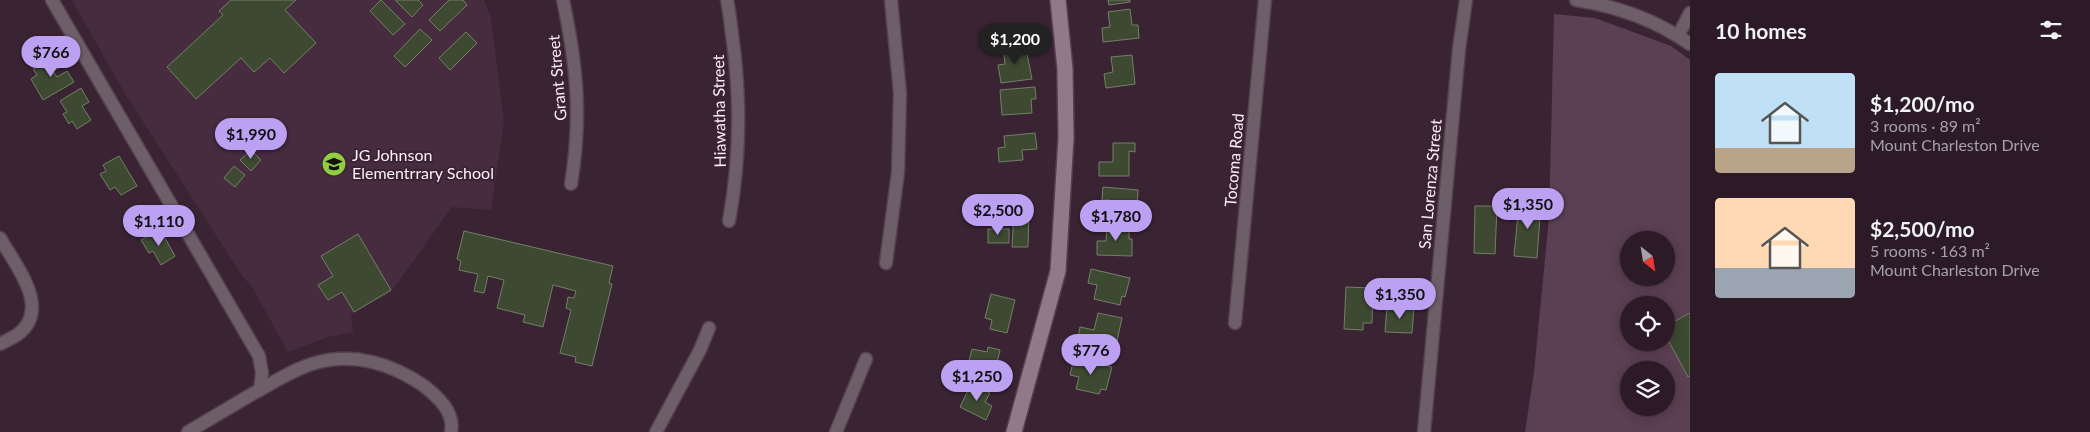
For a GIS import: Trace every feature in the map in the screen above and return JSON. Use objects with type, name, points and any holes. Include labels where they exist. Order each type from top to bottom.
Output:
[{"type":"street","points":[[52,0],[259,356],[262,372],[260,390]]},
{"type":"street","name":"Grant Street","points":[[563,0],[575,68],[578,106],[571,184]]},
{"type":"street","name":"Hiawatha Street","points":[[727,0],[736,68],[739,132],[736,179],[730,221]]},
{"type":"street","points":[[886,263],[898,172],[900,92],[891,0]]},
{"type":"street","points":[[1014,432],[1058,271],[1066,138],[1065,69],[1058,0]]},
{"type":"street","name":"Tocoma Road","points":[[1235,323],[1265,0]]},
{"type":"street","name":"San Lorenza Street","points":[[1424,432],[1458,59],[1466,0]]},
{"type":"street","points":[[1576,0],[1618,9],[1666,28],[1690,44]]},
{"type":"street","points":[[1678,36],[1690,13]]},
{"type":"street","points":[[0,238],[28,287],[33,302],[29,321],[19,334],[0,344]]},
{"type":"street","points":[[656,432],[700,350],[709,328]]},
{"type":"street","points":[[188,432],[293,371],[316,362],[343,359],[366,360],[390,366],[415,380],[438,397],[450,415],[451,432]]},
{"type":"street","points":[[836,432],[866,359]]},
{"type":"shaded area","name":"JG Johnson Elementrrary School","points":[[72,0],[484,0],[491,19],[504,122],[491,210],[452,207],[391,292],[351,315],[353,332],[328,337],[288,352],[252,287],[243,277],[124,92]]},
{"type":"shaded area","points":[[1554,14],[1595,18],[1671,46],[1690,60],[1690,432],[1525,432],[1534,372],[1549,218]]},
{"type":"building","points":[[231,0],[296,0],[285,10],[316,43],[284,73],[270,58],[254,72],[241,58],[196,99],[167,67],[223,15],[219,11]]},
{"type":"building","points":[[381,0],[405,24],[393,35],[370,11]]},
{"type":"building","points":[[395,0],[418,0],[423,5],[412,17]]},
{"type":"building","points":[[449,0],[463,0],[467,5],[440,31],[429,20]]},
{"type":"building","points":[[1108,0],[1130,0],[1130,2],[1109,5]]},
{"type":"building","points":[[1130,9],[1132,25],[1138,25],[1139,38],[1103,42],[1102,28],[1110,27],[1108,12]]},
{"type":"building","points":[[420,29],[432,40],[405,67],[394,56]]},
{"type":"building","points":[[466,32],[477,43],[450,70],[439,58]]},
{"type":"building","points":[[1025,44],[1032,79],[1001,83],[998,65],[1005,64],[1003,47]]},
{"type":"building","points":[[58,55],[64,65],[53,71],[57,77],[67,71],[74,82],[43,100],[31,79],[37,75],[33,69]]},
{"type":"building","points":[[1132,55],[1135,84],[1106,88],[1104,74],[1113,72],[1111,57]]},
{"type":"building","points":[[1035,87],[1036,99],[1031,99],[1032,113],[1002,115],[1000,90]]},
{"type":"building","points":[[81,88],[89,102],[82,106],[91,120],[77,129],[72,121],[69,124],[63,114],[67,112],[60,101]]},
{"type":"building","points":[[1035,133],[1037,149],[1022,150],[1023,160],[999,162],[998,148],[1005,147],[1004,136]]},
{"type":"building","points":[[1113,143],[1135,143],[1135,152],[1129,151],[1129,176],[1099,176],[1099,162],[1113,162]]},
{"type":"building","points":[[251,150],[261,160],[251,171],[240,160]]},
{"type":"building","points":[[119,156],[137,186],[121,195],[115,187],[110,190],[100,174],[106,171],[103,165]]},
{"type":"building","points":[[234,166],[245,175],[235,187],[224,178]]},
{"type":"building","points":[[1103,187],[1138,190],[1137,207],[1132,207],[1131,220],[1108,219],[1110,200],[1102,200]]},
{"type":"building","points":[[1519,203],[1541,204],[1537,258],[1514,256]]},
{"type":"building","points":[[1475,206],[1497,206],[1495,254],[1474,253]]},
{"type":"building","points":[[1014,213],[1029,213],[1028,247],[1012,247]]},
{"type":"building","points":[[1107,224],[1129,225],[1129,239],[1132,239],[1132,256],[1097,255],[1097,241],[1106,241]]},
{"type":"building","points":[[160,229],[175,256],[161,265],[153,251],[149,253],[141,240]]},
{"type":"building","points":[[988,229],[1009,229],[1009,243],[988,243]]},
{"type":"building","points":[[464,231],[613,266],[609,283],[612,284],[592,366],[575,362],[576,357],[560,353],[571,310],[566,308],[568,297],[574,298],[576,291],[553,285],[543,327],[523,322],[525,315],[497,308],[504,280],[488,276],[484,293],[474,291],[478,274],[459,270],[461,261],[457,259]]},
{"type":"building","points":[[358,234],[391,290],[354,312],[342,292],[328,300],[318,285],[333,276],[321,256]]},
{"type":"building","points":[[1091,269],[1130,278],[1125,297],[1122,296],[1120,305],[1094,299],[1097,285],[1088,283]]},
{"type":"building","points":[[1346,287],[1373,288],[1372,323],[1363,323],[1363,330],[1344,329]]},
{"type":"building","points":[[991,294],[1015,300],[1007,333],[990,329],[992,320],[985,318]]},
{"type":"building","points":[[1387,306],[1414,307],[1412,333],[1385,332]]},
{"type":"building","points":[[1098,313],[1122,318],[1117,341],[1111,340],[1109,348],[1077,341],[1080,327],[1094,330]]},
{"type":"building","points":[[1690,313],[1690,376],[1688,377],[1674,351],[1675,321]]},
{"type":"building","points":[[988,347],[1000,350],[994,376],[967,369],[972,349],[987,352]]},
{"type":"building","points":[[1074,358],[1112,367],[1106,390],[1101,389],[1099,394],[1076,389],[1079,377],[1070,375]]},
{"type":"building","points":[[971,384],[990,393],[985,402],[992,406],[986,420],[960,407]]},
{"type":"place","name":"JG Johnson Elementrrary School","points":[[334,164]]}]
